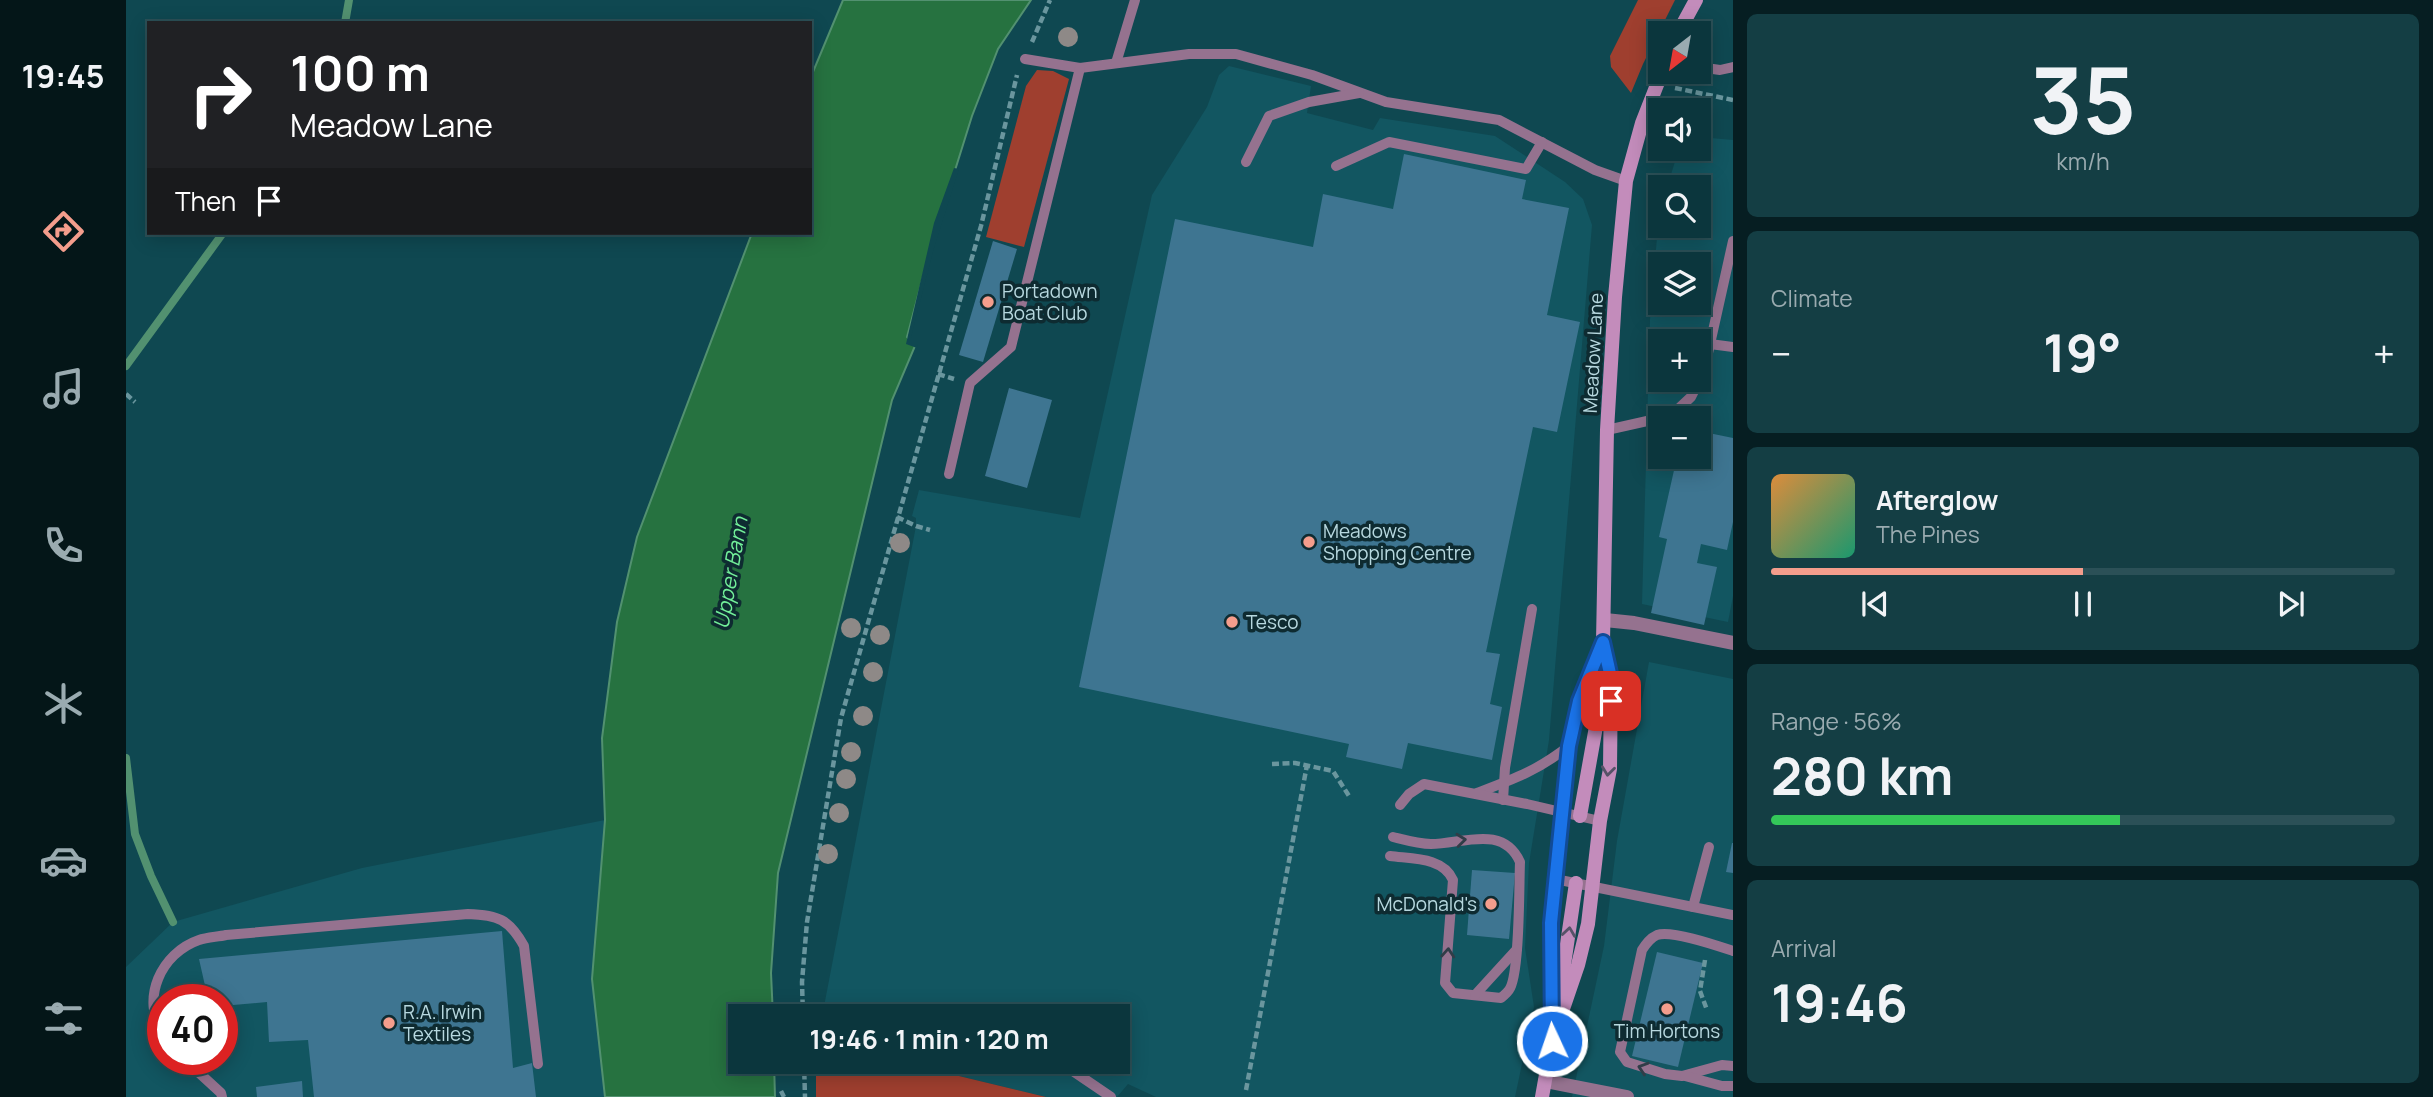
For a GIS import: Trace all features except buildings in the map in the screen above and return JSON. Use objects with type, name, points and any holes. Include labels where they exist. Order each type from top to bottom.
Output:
[{"type":"street","points":[[1685,21],[1696,0]]},
{"type":"street","name":"Meadow Lane","points":[[1552,1041],[1551,923],[1569,746],[1579,701],[1603,642],[1605,620],[1607,430],[1615,297],[1626,181],[1642,123],[1657,84]]},
{"type":"street","points":[[1605,620],[1634,623],[1733,643]]},
{"type":"street","name":"Meadow Lane","points":[[1542,1097],[1552,1041],[1578,965],[1588,924],[1600,821],[1610,769],[1611,678],[1603,642]]},
{"type":"street","points":[[1580,816],[1597,721],[1611,678]]},
{"type":"street","points":[[1551,1022],[1561,985],[1576,883]]},
{"type":"street","points":[[1545,1081],[1627,1097]]},
{"type":"lane","points":[[1116,63],[1135,0]]},
{"type":"lane","points":[[1025,59],[1080,68],[1189,54],[1236,54],[1312,75],[1386,102],[1499,120],[1595,170],[1626,181]]},
{"type":"lane","points":[[1712,69],[1720,70],[1733,66]]},
{"type":"lane","points":[[949,474],[970,383],[1011,347],[1080,68]]},
{"type":"lane","points":[[1246,162],[1269,116],[1309,102],[1362,93]]},
{"type":"lane","points":[[1336,166],[1389,142],[1525,169],[1542,142]]},
{"type":"lane","points":[[1711,340],[1733,241]]},
{"type":"lane","points":[[1711,344],[1733,347]]},
{"type":"lane","points":[[1607,430],[1665,417],[1675,412],[1693,392]]},
{"type":"lane","points":[[1503,800],[1532,609]]},
{"type":"lane","points":[[1477,793],[1527,775],[1569,746]]},
{"type":"lane","points":[[1400,805],[1409,794],[1424,785],[1477,793],[1600,821]]},
{"type":"lane","points":[[1390,856],[1434,862],[1449,872],[1453,880],[1445,983],[1453,993],[1501,998],[1513,982],[1517,949],[1520,862],[1515,850],[1488,839],[1431,844],[1393,837]]},
{"type":"lane","points":[[1693,907],[1709,847]]},
{"type":"lane","points":[[1555,879],[1733,915]]},
{"type":"lane","points":[[156,984],[164,965],[178,952],[198,940],[226,935],[455,915],[491,915],[506,922],[524,946],[538,1065]]},
{"type":"lane","points":[[1733,951],[1708,942],[1666,934],[1657,935],[1647,942],[1642,950],[1620,1052],[1627,1062],[1638,1067],[1722,1086],[1733,1086]]},
{"type":"lane","points":[[1475,995],[1517,949]]},
{"type":"lane","points":[[1682,1076],[1722,1065],[1733,1066]]},
{"type":"lane","points":[[1077,1074],[1111,1097]]},
{"type":"lane","points":[[201,1075],[222,1097]]},
{"type":"path","points":[[803,1004],[807,922],[841,718],[981,226],[1014,79],[1050,0]]},
{"type":"path","points":[[1679,84],[1733,100]]},
{"type":"path","points":[[126,394],[135,402]]},
{"type":"path","points":[[897,517],[930,530]]},
{"type":"path","points":[[1272,764],[1295,763],[1333,771],[1349,796]]},
{"type":"path","points":[[1246,1090],[1307,765]]},
{"type":"path","points":[[804,1074],[804,1097]]},
{"type":"path","points":[[781,1091],[784,1097]]},
{"type":"shaded area","points":[[1638,0],[1675,0],[1664,21],[1648,21],[1648,54],[1631,93],[1611,67],[1610,56]]},
{"type":"shaded area","points":[[1229,66],[1311,86],[1307,113],[1373,130],[1380,118],[1495,136],[1565,182],[1583,199],[1592,225],[1549,740],[1529,863],[1525,948],[1534,1007],[1515,1097],[1156,1097],[1128,1084],[1117,1097],[1046,1097],[951,1074],[1130,1074],[1130,1004],[824,1004],[916,526],[916,518],[912,516],[919,490],[1080,518],[1152,195],[1207,107],[1219,75]]},
{"type":"shaded area","points":[[1037,70],[1053,71],[1069,79],[1024,247],[986,237],[1026,86]]},
{"type":"shaded area","points":[[1711,138],[1733,140],[1733,596],[1728,622],[1642,604],[1648,391],[1711,392],[1711,329],[1650,329],[1650,315],[1711,315],[1711,252],[1656,252],[1657,238],[1711,238],[1711,175],[1671,175],[1675,161],[1711,161]]},
{"type":"shaded area","points":[[1649,662],[1733,679],[1733,1097],[1572,1097],[1604,946],[1617,841]]},
{"type":"shaded area","points":[[605,820],[592,979],[605,1097],[126,1097],[126,967],[173,922],[362,868]]},
{"type":"shaded area","points":[[816,1074],[951,1074],[1046,1097],[816,1097]]},
{"type":"water","name":"Upper Bann","points":[[843,0],[1031,0],[998,49],[972,116],[931,247],[907,337],[915,346],[892,400],[778,873],[771,973],[772,1004],[728,1004],[728,1074],[774,1074],[775,1097],[605,1097],[592,979],[605,820],[602,738],[617,622],[637,537],[751,235],[812,235],[812,74]]},
{"type":"pier","points":[[954,168],[959,169],[934,248],[911,337],[918,344],[917,348],[906,344],[934,223]]},
{"type":"waterway","points":[[345,21],[349,0]]},
{"type":"waterway","points":[[126,366],[222,235]]},
{"type":"waterway","points":[[126,758],[135,834],[173,922]]},
{"type":"place","name":"Portadown Boat Club","points":[[988,302]]},
{"type":"place","name":"Meadows Shopping Centre","points":[[1309,542]]},
{"type":"place","name":"Tesco","points":[[1232,622]]},
{"type":"place","name":"McDonald's","points":[[1491,904]]},
{"type":"place","name":"Tim Hortons","points":[[1667,1009]]},
{"type":"place","name":"R.A. Irwin Textiles","points":[[389,1023]]},
{"type":"route","points":[[1552,1041],[1551,923],[1569,746],[1579,701],[1603,642],[1611,678],[1611,701]]}]
